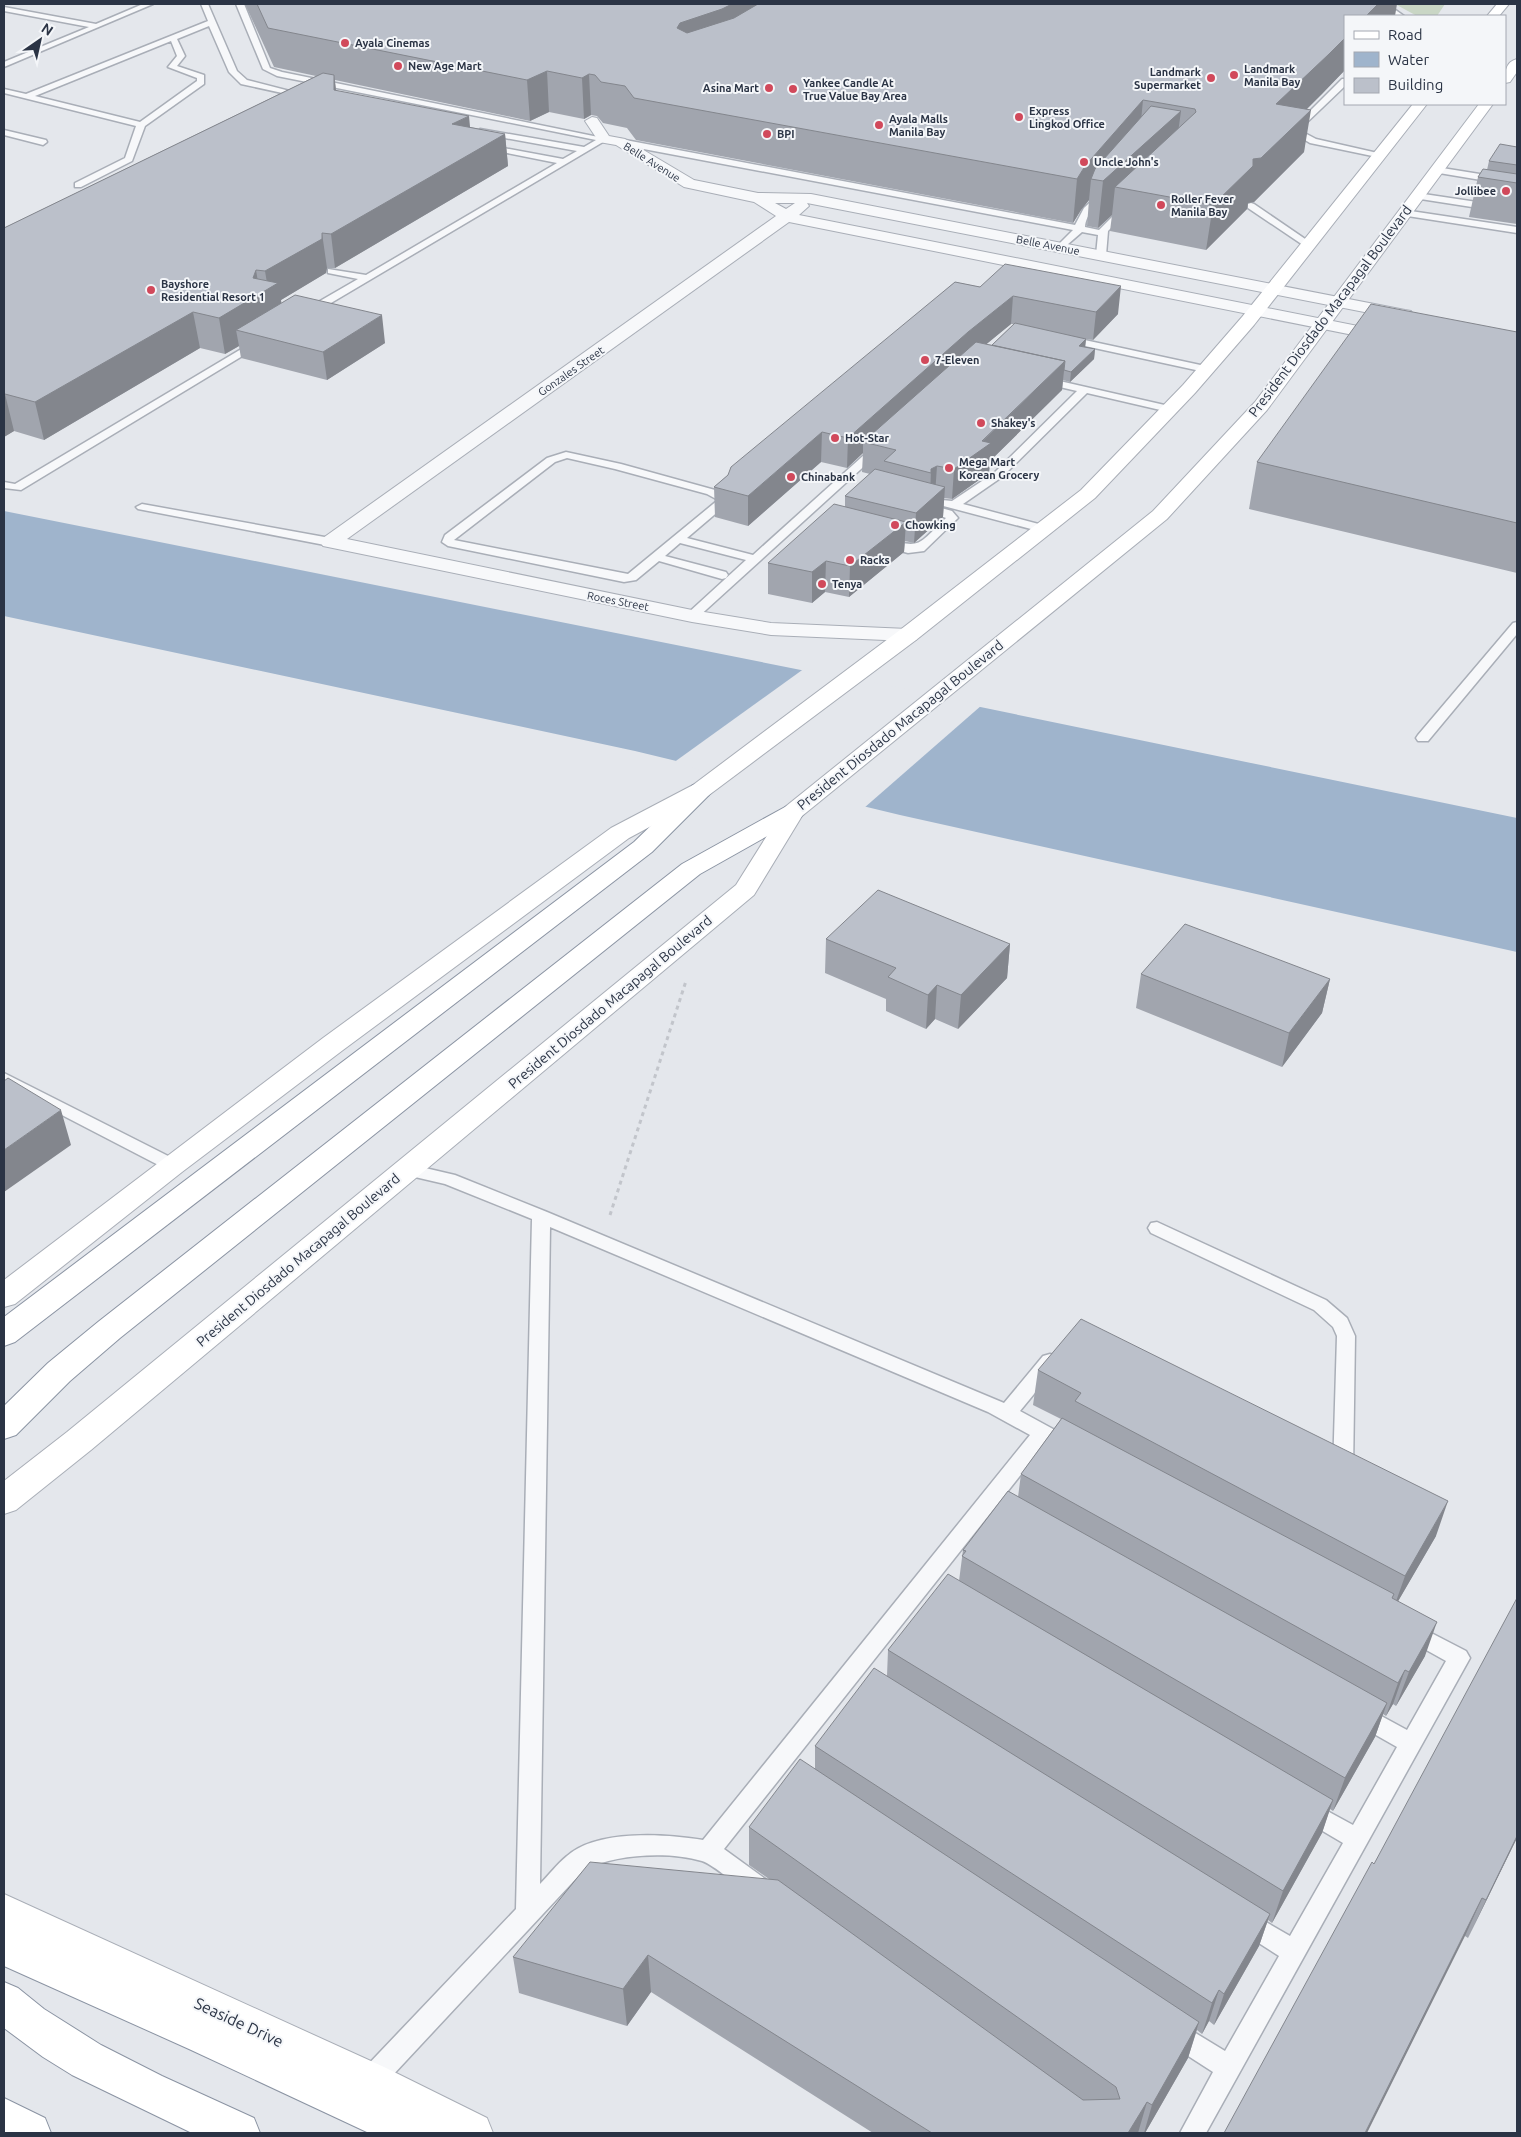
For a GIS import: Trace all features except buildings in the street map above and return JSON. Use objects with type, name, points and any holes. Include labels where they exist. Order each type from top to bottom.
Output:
[{"type":"main road","points":[[1494,15],[1503,4]]},
{"type":"main road","points":[[1506,78],[1517,62]]},
{"type":"main road","points":[[4,1334],[643,846],[706,786],[868,666],[1046,529],[1088,494],[1169,409],[1256,311],[1419,105]]},
{"type":"main road","name":"President Diosdado Macapagal Boulevard","points":[[4,1500],[79,1441],[746,890],[798,808],[1160,516],[1261,406],[1485,105]]},
{"type":"main road","points":[[4,1296],[172,1165],[620,833],[706,786]]},
{"type":"main road","points":[[4,1426],[59,1372],[110,1330],[690,869],[798,808]]},
{"type":"main road","name":"Seaside Drive","points":[[4,1914],[369,2082],[472,2133]]},
{"type":"main road","points":[[4,1946],[204,2034],[415,2133]]},
{"type":"main road","points":[[4,2002],[19,2015],[74,2052],[136,2086],[239,2133]]},
{"type":"main road","points":[[4,2119],[30,2133]]},
{"type":"street","points":[[592,121],[604,139]]},
{"type":"street","name":"Belle Avenue","points":[[604,139],[620,142],[688,184],[758,198],[811,199],[932,209],[1060,248],[1425,318]]},
{"type":"street","name":"Belle Avenue","points":[[758,198],[788,217],[1400,339]]},
{"type":"street","name":"Gonzales Street","points":[[330,542],[811,199]]},
{"type":"street","name":"Roces Street","points":[[330,542],[692,616],[771,629],[908,635]]},
{"type":"lane","points":[[4,65],[149,4]]},
{"type":"lane","points":[[204,4],[233,72],[244,82],[317,98]]},
{"type":"lane","points":[[240,4],[262,61],[267,69],[604,139]]},
{"type":"lane","points":[[1382,4],[1398,15]]},
{"type":"lane","points":[[4,9],[98,26]]},
{"type":"lane","points":[[26,97],[212,22]]},
{"type":"lane","points":[[78,186],[129,159],[141,125],[201,82],[201,77],[172,67],[181,56],[172,38]]},
{"type":"lane","points":[[1344,82],[1294,131],[1314,141],[1378,156]]},
{"type":"lane","points":[[4,91],[141,125]]},
{"type":"lane","points":[[471,128],[584,150]]},
{"type":"lane","points":[[4,133],[43,142]]},
{"type":"lane","points":[[296,317],[604,139]]},
{"type":"lane","points":[[620,142],[932,209],[1080,228],[1102,233]]},
{"type":"lane","points":[[472,144],[564,162]]},
{"type":"lane","points":[[1436,170],[1517,184]]},
{"type":"lane","points":[[1060,248],[1080,228],[1079,225],[1085,214],[1111,183]]},
{"type":"lane","points":[[1417,196],[1517,211]]},
{"type":"lane","points":[[1101,255],[1103,230],[1137,198]]},
{"type":"lane","points":[[1251,206],[1309,245]]},
{"type":"lane","points":[[1404,213],[1517,230]]},
{"type":"lane","points":[[331,271],[364,277]]},
{"type":"lane","points":[[4,485],[17,488],[268,336]]},
{"type":"lane","points":[[1059,338],[1205,369]]},
{"type":"lane","points":[[1067,353],[1078,342]]},
{"type":"lane","points":[[1038,377],[1084,390],[1169,409]]},
{"type":"lane","points":[[954,505],[998,475],[1084,390]]},
{"type":"lane","points":[[692,616],[890,438]]},
{"type":"lane","points":[[566,456],[676,482],[712,492],[724,498],[723,502],[684,535],[636,575],[624,578],[448,542],[449,538],[551,460],[566,456]]},
{"type":"lane","points":[[842,481],[860,486]]},
{"type":"lane","points":[[872,539],[908,549],[920,548],[952,518],[948,513],[914,500],[954,505],[1046,529]]},
{"type":"lane","points":[[142,507],[330,542]]},
{"type":"lane","points":[[798,520],[816,525]]},
{"type":"lane","points":[[684,535],[759,555]]},
{"type":"lane","points":[[657,557],[722,575]]},
{"type":"lane","points":[[1423,738],[1517,626]]},
{"type":"lane","points":[[5,1080],[172,1165]]},
{"type":"lane","points":[[408,1170],[449,1180],[541,1216],[1007,1413],[1086,1456]]},
{"type":"lane","points":[[528,1913],[541,1216]]},
{"type":"lane","points":[[1157,1228],[1320,1305],[1341,1323],[1346,1336],[1343,1476]]},
{"type":"lane","points":[[1007,1413],[1065,1344]]},
{"type":"lane","points":[[708,1851],[784,1774],[860,1680],[995,1509],[1043,1433]]},
{"type":"lane","points":[[1326,1468],[1360,1485]]},
{"type":"lane","points":[[1192,2133],[1459,1658],[1389,1620]]},
{"type":"lane","points":[[1342,1704],[1411,1743]]},
{"type":"lane","points":[[1290,1799],[1357,1839]]},
{"type":"lane","points":[[369,2082],[422,2028],[576,1862],[590,1853],[638,1846],[688,1848],[708,1851],[779,1903]]},
{"type":"lane","points":[[1228,1910],[1294,1952]]},
{"type":"lane","points":[[1155,2019],[1229,2068]]},
{"type":"path","points":[[601,1242],[687,980]]},
{"type":"green space","points":[[1395,4],[1445,4],[1438,15],[1415,15]]},
{"type":"water","points":[[4,511],[801,670],[1517,818],[1517,952],[900,815],[635,751],[4,616]]},
{"type":"pier","points":[[805,668],[982,705],[864,808],[673,763]]},
{"type":"place","name":"Ayala Cinemas","points":[[345,43]]},
{"type":"place","name":"New Age Mart","points":[[398,66]]},
{"type":"place","name":"Landmark Manila Bay","points":[[1234,75]]},
{"type":"place","name":"Landmark Supermarket","points":[[1211,78]]},
{"type":"place","name":"Asina Mart","points":[[769,88]]},
{"type":"place","name":"Yankee Candle At True Value Bay Area","points":[[793,89]]},
{"type":"place","name":"Express Lingkod Office","points":[[1019,117]]},
{"type":"place","name":"Ayala Malls Manila Bay","points":[[879,125]]},
{"type":"place","name":"BPI","points":[[767,134]]},
{"type":"place","name":"Uncle John's","points":[[1084,162]]},
{"type":"place","name":"Jollibee","points":[[1506,191]]},
{"type":"place","name":"Roller Fever Manila Bay","points":[[1161,205]]},
{"type":"place","name":"Bayshore Residential Resort 1","points":[[151,290]]},
{"type":"place","name":"7-Eleven","points":[[925,360]]},
{"type":"place","name":"Shakey's","points":[[981,423]]},
{"type":"place","name":"Hot-Star","points":[[835,438]]},
{"type":"place","name":"Mega Mart Korean Grocery","points":[[949,468]]},
{"type":"place","name":"Chinabank","points":[[791,477]]},
{"type":"place","name":"Chowking","points":[[895,525]]},
{"type":"place","name":"Racks","points":[[850,560]]},
{"type":"place","name":"Tenya","points":[[822,584]]}]
